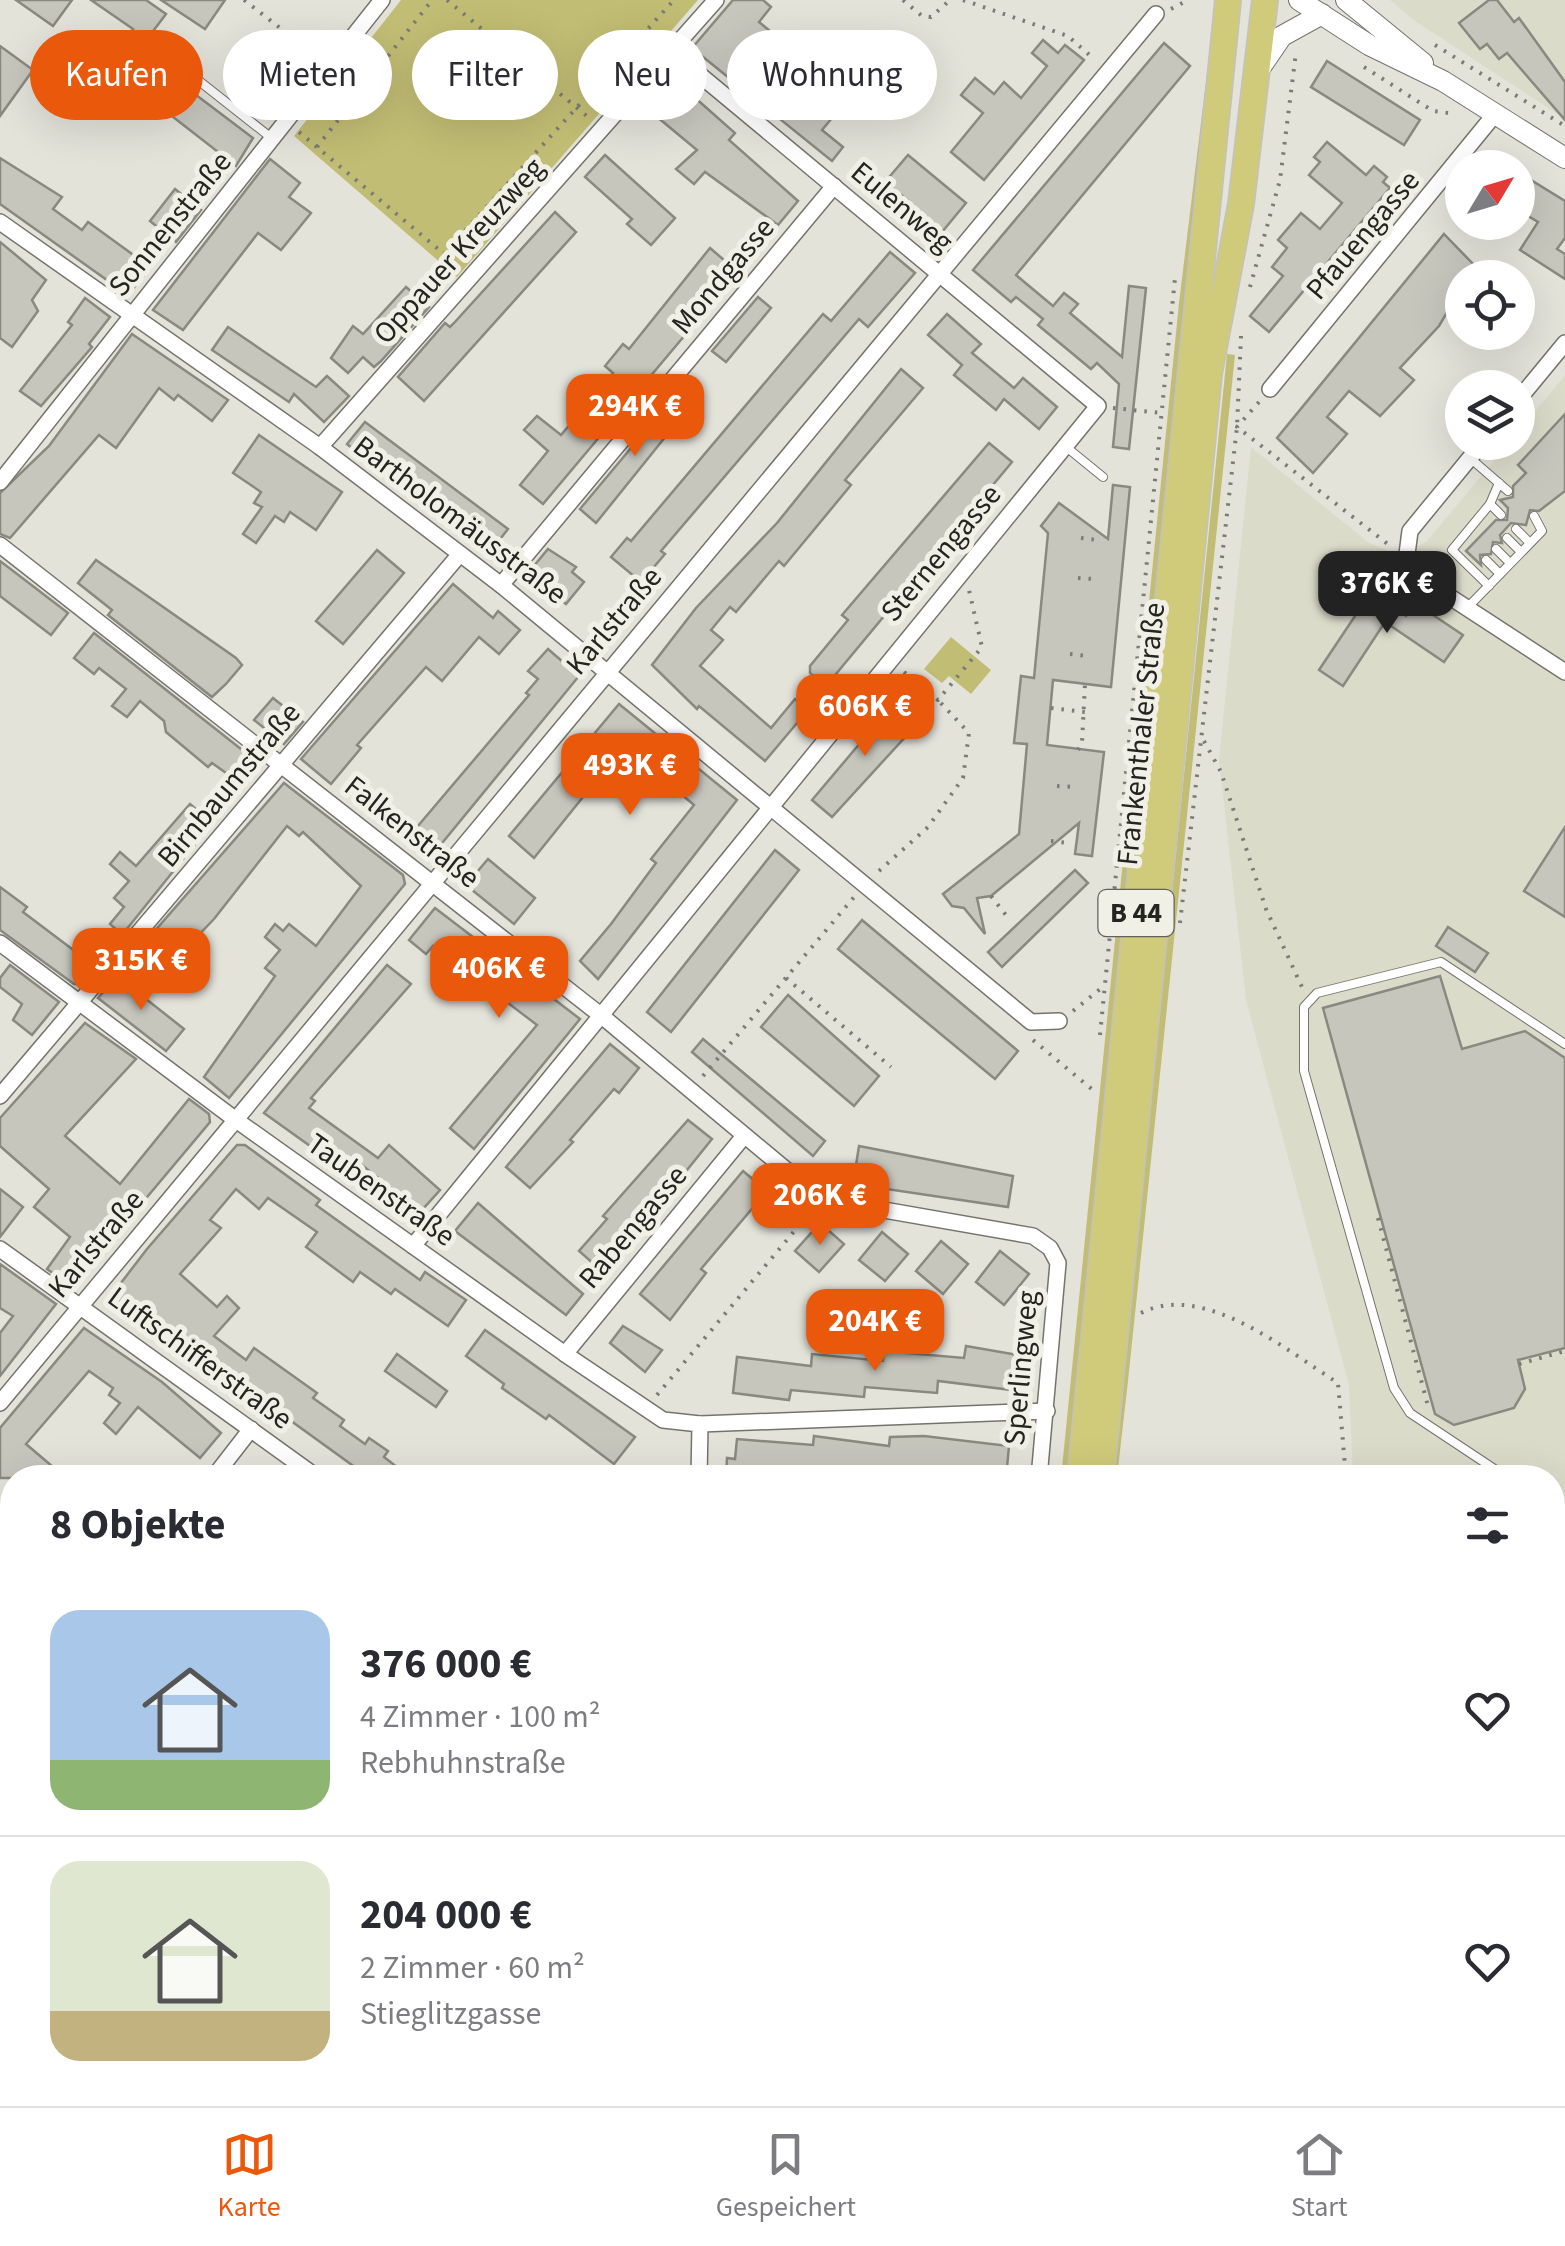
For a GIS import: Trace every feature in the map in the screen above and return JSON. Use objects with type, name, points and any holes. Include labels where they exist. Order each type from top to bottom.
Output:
[{"type":"main road","name":"Frankenthaler Straße","points":[[1081,1465],[1228,0]]},
{"type":"main road","name":"Frankenthaler Straße","points":[[1102,1465],[1209,374],[1241,204],[1265,0]]},
{"type":"street","name":"Sonnenstraße","points":[[359,30],[382,0]]},
{"type":"street","name":"Oppauer Kreuzweg","points":[[690,30],[716,0]]},
{"type":"street","points":[[1299,0],[1369,45],[1443,81]]},
{"type":"street","points":[[1346,0],[1490,123],[1565,158]]},
{"type":"street","name":"Karlstraße","points":[[0,1403],[1156,14]]},
{"type":"street","points":[[1258,71],[1293,28],[1322,14]]},
{"type":"street","name":"Eulenweg","points":[[707,81],[1098,406]]},
{"type":"street","name":"Oppauer Kreuzweg","points":[[320,448],[611,120]]},
{"type":"street","name":"Sonnenstraße","points":[[0,482],[288,122]]},
{"type":"street","name":"Pfauengasse","points":[[1270,389],[1490,123]]},
{"type":"street","name":"Mondgasse","points":[[501,585],[834,186]]},
{"type":"street","name":"Bartholomäusstraße","points":[[0,222],[320,448],[501,585],[1031,1022],[1059,1021]]},
{"type":"street","points":[[1535,379],[1565,343]]},
{"type":"street","name":"Sternengasse","points":[[412,1246],[602,1017],[769,804],[1098,406]]},
{"type":"street","points":[[1468,460],[1410,531],[1406,554],[1421,578],[1565,672]]},
{"type":"street","name":"Falkenstraße","points":[[0,545],[602,1017],[821,1199],[1033,1236],[1050,1248],[1058,1263]]},
{"type":"street","name":"Birnbaumstraße","points":[[0,1096],[460,554]]},
{"type":"street","name":"Taubenstraße","points":[[0,943],[236,1120],[564,1354],[646,1409],[680,1425],[1047,1411]]},
{"type":"street","name":"Rabengasse","points":[[564,1354],[744,1136]]},
{"type":"street","name":"Luftschifferstraße","points":[[0,1249],[300,1465]]},
{"type":"street","name":"Sperlingweg","points":[[1040,1465],[1058,1263]]},
{"type":"street","points":[[699,1465],[700,1424]]},
{"type":"street","points":[[223,1465],[251,1429]]},
{"type":"lane","points":[[203,84],[274,140]]},
{"type":"lane","points":[[1064,446],[1103,477]]},
{"type":"lane","points":[[1472,460],[1508,491]]},
{"type":"lane","points":[[1489,586],[1452,550],[1490,504],[1499,483]]},
{"type":"lane","points":[[1490,504],[1501,515]]},
{"type":"lane","points":[[1482,514],[1492,524]]},
{"type":"lane","points":[[1467,608],[1542,528],[1534,516]]},
{"type":"lane","points":[[1472,526],[1481,536]]},
{"type":"lane","points":[[1516,529],[1530,543]]},
{"type":"lane","points":[[1462,538],[1471,546]]},
{"type":"lane","points":[[1506,538],[1521,552]]},
{"type":"lane","points":[[1496,550],[1510,563]]},
{"type":"lane","points":[[1486,560],[1500,574]]},
{"type":"lane","points":[[1488,1465],[1423,1422],[1401,1403],[1394,1388],[1304,1071],[1307,1000],[1324,991],[1441,962],[1565,1044]]},
{"type":"path","points":[[244,0],[282,30]]},
{"type":"path","points":[[317,147],[432,0]]},
{"type":"path","points":[[447,0],[603,129]]},
{"type":"path","points":[[444,254],[674,0]]},
{"type":"path","points":[[903,0],[922,16],[930,16],[950,0]]},
{"type":"path","points":[[963,0],[1068,36],[1108,72]]},
{"type":"path","points":[[1248,294],[1280,180],[1299,43],[1293,28]]},
{"type":"path","points":[[1428,41],[1565,126]]},
{"type":"path","points":[[1359,56],[1366,70],[1432,110],[1490,123]]},
{"type":"path","points":[[288,122],[473,279]]},
{"type":"path","points":[[1180,927],[1237,427],[1242,329]]},
{"type":"path","points":[[1237,427],[1270,389]]},
{"type":"path","points":[[1098,406],[1161,413]]},
{"type":"path","points":[[1237,427],[1374,538],[1406,554]]},
{"type":"path","points":[[1081,538],[1098,540]]},
{"type":"path","points":[[938,700],[982,647],[967,582],[959,574]]},
{"type":"path","points":[[1078,578],[1094,579]]},
{"type":"path","points":[[1070,654],[1087,656]]},
{"type":"path","points":[[690,1092],[865,884],[928,827],[963,778],[969,733],[938,700],[888,660]]},
{"type":"path","points":[[1078,750],[1085,712],[1084,684]]},
{"type":"path","points":[[1050,708],[1085,712]]},
{"type":"path","points":[[1202,739],[1221,772],[1266,909],[1307,1000]]},
{"type":"path","points":[[1057,786],[1074,787]]},
{"type":"path","points":[[1051,841],[1068,842]]},
{"type":"path","points":[[991,896],[1009,919]]},
{"type":"path","points":[[786,978],[892,1066]]},
{"type":"path","points":[[1059,1021],[1104,986]]},
{"type":"path","points":[[1030,1036],[1094,1091]]},
{"type":"path","points":[[646,1409],[821,1199]]},
{"type":"path","points":[[1378,1218],[1430,1406],[1423,1422]]},
{"type":"path","points":[[1143,1294],[1141,1313],[1170,1302],[1232,1316],[1338,1384],[1345,1465]]},
{"type":"path","points":[[1519,1364],[1565,1351]]},
{"type":"shaded area","points":[[401,0],[698,0],[672,30],[578,30],[578,120],[594,120],[457,277],[294,136],[307,120],[392,120],[392,30],[377,30]]},
{"type":"shaded area","points":[[1390,0],[1565,0],[1565,119],[1415,21]]},
{"type":"shaded area","points":[[1212,32],[1070,1465],[1062,1465],[1179,303]]},
{"type":"shaded area","points":[[1227,354],[1235,355],[1128,1381],[1118,1465],[1113,1465]]},
{"type":"shaded area","points":[[1565,375],[1565,1465],[1352,1465],[1349,1385],[1246,1000],[1219,759],[1251,447],[1369,543],[1399,555],[1426,542],[1495,460],[1535,460],[1535,411]]},
{"type":"shaded area","points":[[951,637],[991,670],[971,694],[949,676],[942,683],[924,669]]},
{"type":"building","points":[[16,0],[72,0],[53,26]]},
{"type":"building","points":[[91,0],[146,0],[166,14],[154,30],[133,29]]},
{"type":"building","points":[[161,0],[225,0],[205,29]]},
{"type":"building","points":[[733,0],[763,0],[771,7],[759,22],[769,30],[727,30],[727,76],[707,60],[707,30]]},
{"type":"building","points":[[1489,0],[1497,0],[1514,22],[1519,18],[1565,82],[1565,120],[1507,53],[1499,59],[1487,44],[1480,49],[1459,23]]},
{"type":"building","points":[[1043,40],[1058,53],[1065,45],[1084,60],[984,180],[951,152],[983,113],[961,95],[975,78],[994,94],[1004,82],[1021,98],[1047,66],[1032,53]]},
{"type":"building","points":[[1164,43],[1190,66],[1016,275],[1053,306],[1064,293],[1078,304],[1070,313],[1122,357],[1129,286],[1146,288],[1129,449],[1113,447],[1119,384],[1097,363],[1091,369],[1038,325],[1043,319],[1016,297],[1011,302],[973,270]]},
{"type":"building","points":[[0,46],[30,68],[30,74],[0,116]]},
{"type":"building","points":[[1327,61],[1420,120],[1404,145],[1311,87]]},
{"type":"building","points":[[203,100],[223,115],[223,120],[229,120],[253,138],[236,166],[177,120],[203,120]]},
{"type":"building","points":[[707,108],[735,133],[729,140],[798,201],[778,225],[705,172],[694,184],[676,169],[697,150],[661,120],[707,120]]},
{"type":"building","points":[[781,120],[830,120],[822,130],[843,147],[832,161]]},
{"type":"building","points":[[1327,142],[1366,175],[1374,166],[1387,177],[1383,182],[1390,188],[1269,332],[1250,316],[1283,276],[1272,267],[1287,248],[1278,240],[1301,213],[1320,229],[1342,203],[1309,175],[1320,162],[1314,157]]},
{"type":"building","points":[[605,155],[675,218],[651,245],[627,224],[632,219],[585,177]]},
{"type":"building","points":[[908,155],[966,203],[933,243],[912,225],[913,214],[905,208],[910,202],[885,182]]},
{"type":"building","points":[[0,158],[62,197],[53,209],[82,230],[88,222],[150,267],[128,295],[0,204]]},
{"type":"building","points":[[270,159],[300,183],[289,197],[311,213],[281,250],[258,233],[183,330],[153,310]]},
{"type":"building","points":[[1535,182],[1565,201],[1565,238],[1557,249],[1565,254],[1565,279],[1520,250],[1526,240],[1535,240],[1538,222]]},
{"type":"building","points":[[175,189],[201,210],[176,242],[150,221]]},
{"type":"building","points":[[555,212],[576,232],[424,401],[398,377],[445,323],[450,327],[454,323]]},
{"type":"building","points":[[1444,234],[1445,240],[1450,240],[1469,260],[1445,260],[1445,316],[1400,368],[1414,380],[1380,416],[1349,391],[1327,417],[1347,434],[1313,473],[1277,438]]},
{"type":"building","points":[[0,242],[46,280],[32,300],[38,311],[12,347],[0,338]]},
{"type":"building","points":[[710,248],[738,272],[543,504],[520,485],[548,451],[524,430],[537,416],[561,435],[613,373],[605,366],[623,344],[629,349]]},
{"type":"building","points":[[890,252],[915,273],[868,327],[859,319],[661,551],[665,554],[641,582],[611,557],[627,538],[631,541],[823,314],[831,321]]},
{"type":"building","points":[[406,287],[429,307],[374,367],[363,357],[348,373],[331,358],[353,326],[363,334]]},
{"type":"building","points":[[758,297],[771,308],[726,362],[712,351]]},
{"type":"building","points":[[85,298],[110,317],[89,344],[92,347],[41,406],[20,391],[72,325],[68,322]]},
{"type":"building","points":[[947,314],[981,344],[972,353],[1014,388],[1023,378],[1057,407],[1039,429],[1004,399],[996,410],[954,375],[962,365],[928,335]]},
{"type":"building","points":[[228,327],[316,387],[327,376],[349,396],[324,422],[294,394],[289,402],[212,350]]},
{"type":"building","points":[[132,334],[228,400],[212,421],[178,395],[174,400],[159,388],[116,448],[99,435],[10,538],[0,534],[0,493],[49,446]]},
{"type":"building","points":[[901,369],[923,388],[845,480],[851,485],[784,566],[779,561],[736,612],[730,607],[711,630],[723,640],[700,666],[771,728],[795,699],[808,710],[765,761],[699,706],[697,709],[652,665],[696,608],[777,523]]},
{"type":"building","points":[[677,393],[691,405],[596,523],[580,509]]},
{"type":"building","points":[[1565,414],[1565,491],[1539,511],[1530,510],[1526,525],[1511,523],[1500,535],[1502,543],[1493,542],[1491,554],[1480,555],[1481,565],[1466,551],[1496,520],[1507,520],[1508,508],[1500,500],[1513,497],[1513,486],[1526,473],[1518,465],[1523,460],[1535,460],[1535,447]]},
{"type":"building","points":[[365,422],[508,529],[497,543],[505,549],[495,562],[347,444]]},
{"type":"building","points":[[259,435],[342,492],[316,530],[290,512],[284,522],[275,516],[256,543],[243,534],[262,507],[254,503],[261,492],[233,473]]},
{"type":"building","points":[[989,443],[1012,462],[826,686],[810,673],[810,666],[848,620],[842,615]]},
{"type":"building","points":[[1113,485],[1130,487],[1111,687],[1053,680],[1047,745],[1104,752],[1092,856],[1075,854],[1079,823],[991,896],[977,898],[985,934],[964,908],[952,906],[943,894],[1019,834],[1027,744],[1014,743],[1021,676],[1034,678],[1048,533],[1041,526],[1059,503],[1108,539]]},
{"type":"building","points":[[548,549],[576,567],[572,572],[584,582],[566,604],[528,573]]},
{"type":"building","points":[[377,550],[404,573],[343,644],[316,621]]},
{"type":"building","points":[[96,560],[242,665],[212,697],[108,615],[112,610],[78,583]]},
{"type":"building","points":[[0,561],[68,613],[51,635],[0,596]]},
{"type":"building","points":[[453,584],[493,618],[498,611],[520,630],[499,654],[479,637],[442,681],[426,667],[357,745],[361,748],[331,784],[301,759]]},
{"type":"building","points":[[1371,592],[1406,616],[1415,603],[1463,635],[1444,662],[1385,622],[1343,686],[1319,670]]},
{"type":"building","points":[[94,633],[260,764],[243,785],[212,763],[208,767],[166,732],[164,721],[140,701],[127,717],[112,706],[126,689],[99,668],[94,674],[74,658]]},
{"type":"building","points":[[548,649],[579,676],[429,859],[406,840],[529,695],[526,693],[538,679],[528,671]]},
{"type":"building","points":[[273,698],[303,722],[284,744],[254,720]]},
{"type":"building","points":[[894,703],[918,723],[832,817],[812,800]]},
{"type":"building","points":[[619,704],[737,800],[598,979],[580,961],[656,863],[651,859],[694,805],[624,746],[534,858],[509,836]]},
{"type":"building","points":[[284,783],[403,875],[405,884],[229,1098],[204,1077],[275,976],[265,968],[280,950],[265,937],[275,924],[283,931],[289,924],[316,946],[361,886],[303,832],[299,836],[287,826],[214,919],[164,971],[139,949]]},
{"type":"building","points":[[190,804],[212,823],[122,935],[110,924],[124,907],[114,898],[129,881],[110,864],[120,852],[136,866]]},
{"type":"building","points":[[1565,827],[1565,917],[1524,891]]},
{"type":"building","points":[[775,850],[799,870],[671,1032],[647,1012]]},
{"type":"building","points":[[488,859],[535,898],[514,924],[466,885]]},
{"type":"building","points":[[1075,870],[1088,883],[1002,967],[988,952]]},
{"type":"building","points":[[0,887],[27,907],[23,912],[80,955],[85,949],[100,961],[81,984],[74,984],[0,930]]},
{"type":"building","points":[[435,908],[580,1019],[474,1149],[450,1128],[537,1025],[433,946],[426,954],[409,940]]},
{"type":"building","points":[[862,920],[1018,1051],[995,1079],[838,949]]},
{"type":"building","points":[[1448,927],[1488,953],[1475,972],[1436,946]]},
{"type":"building","points":[[10,965],[59,1002],[32,1035],[13,1020],[22,1004],[0,987],[0,978]]},
{"type":"building","points":[[387,965],[411,984],[311,1098],[315,1101],[309,1108],[378,1158],[389,1145],[440,1190],[421,1211],[354,1159],[345,1171],[264,1113]]},
{"type":"building","points":[[117,976],[184,1029],[166,1051],[98,998]]},
{"type":"building","points":[[1440,976],[1462,1049],[1525,1031],[1565,1058],[1565,1348],[1518,1360],[1525,1389],[1514,1408],[1454,1425],[1435,1414],[1323,1008]]},
{"type":"building","points":[[788,995],[879,1076],[854,1106],[761,1027]]},
{"type":"building","points":[[85,1023],[136,1059],[65,1136],[120,1184],[189,1099],[209,1114],[210,1122],[104,1244],[76,1283],[69,1285],[47,1269],[70,1237],[34,1207],[49,1189],[0,1146],[0,1118]]},
{"type":"building","points":[[703,1039],[825,1141],[813,1156],[692,1052]]},
{"type":"building","points":[[610,1044],[639,1068],[619,1093],[614,1089],[570,1140],[573,1142],[530,1188],[506,1167]]},
{"type":"building","points":[[688,1120],[712,1139],[604,1273],[579,1251],[607,1219],[603,1216]]},
{"type":"building","points":[[237,1145],[245,1145],[320,1200],[316,1205],[420,1280],[425,1272],[466,1300],[448,1326],[395,1289],[391,1294],[360,1272],[353,1282],[306,1247],[317,1232],[268,1198],[259,1209],[236,1189],[210,1220],[221,1228],[180,1274],[217,1307],[227,1296],[239,1308],[214,1336],[246,1360],[254,1348],[317,1393],[313,1398],[344,1420],[340,1426],[365,1444],[369,1438],[388,1451],[384,1457],[394,1465],[352,1465],[222,1371],[215,1380],[113,1305],[114,1292]]},
{"type":"building","points":[[859,1146],[1013,1176],[1008,1207],[853,1184]]},
{"type":"building","points":[[743,1171],[767,1191],[701,1269],[706,1273],[670,1320],[640,1294]]},
{"type":"building","points":[[0,1189],[23,1207],[0,1237]]},
{"type":"building","points":[[478,1203],[583,1294],[566,1315],[455,1231]]},
{"type":"building","points":[[820,1223],[844,1244],[819,1272],[795,1251]]},
{"type":"building","points":[[882,1232],[908,1254],[885,1281],[859,1260]]},
{"type":"building","points":[[941,1241],[968,1264],[943,1294],[916,1271]]},
{"type":"building","points":[[1000,1251],[1029,1274],[1004,1305],[976,1282]]},
{"type":"building","points":[[0,1264],[56,1304],[0,1376],[0,1333],[13,1316],[0,1308]]},
{"type":"building","points":[[623,1326],[662,1350],[645,1372],[610,1343]]},
{"type":"building","points":[[84,1328],[162,1382],[221,1433],[200,1458],[138,1407],[116,1434],[104,1423],[120,1403],[109,1395],[113,1388],[89,1371],[26,1444],[51,1465],[0,1465],[0,1428]]},
{"type":"building","points":[[485,1330],[635,1437],[614,1464],[549,1415],[546,1419],[502,1388],[504,1384],[466,1356]]},
{"type":"building","points":[[966,1346],[1018,1355],[1012,1390],[938,1381],[937,1393],[865,1387],[864,1397],[791,1390],[789,1400],[733,1393],[737,1357],[811,1366],[812,1354],[883,1361],[884,1351],[964,1358]]},
{"type":"building","points":[[397,1354],[447,1391],[436,1407],[385,1371]]},
{"type":"building","points":[[814,1436],[889,1446],[890,1437],[924,1436],[1009,1446],[1007,1465],[727,1465],[727,1458],[735,1459],[737,1439],[813,1445]]}]
